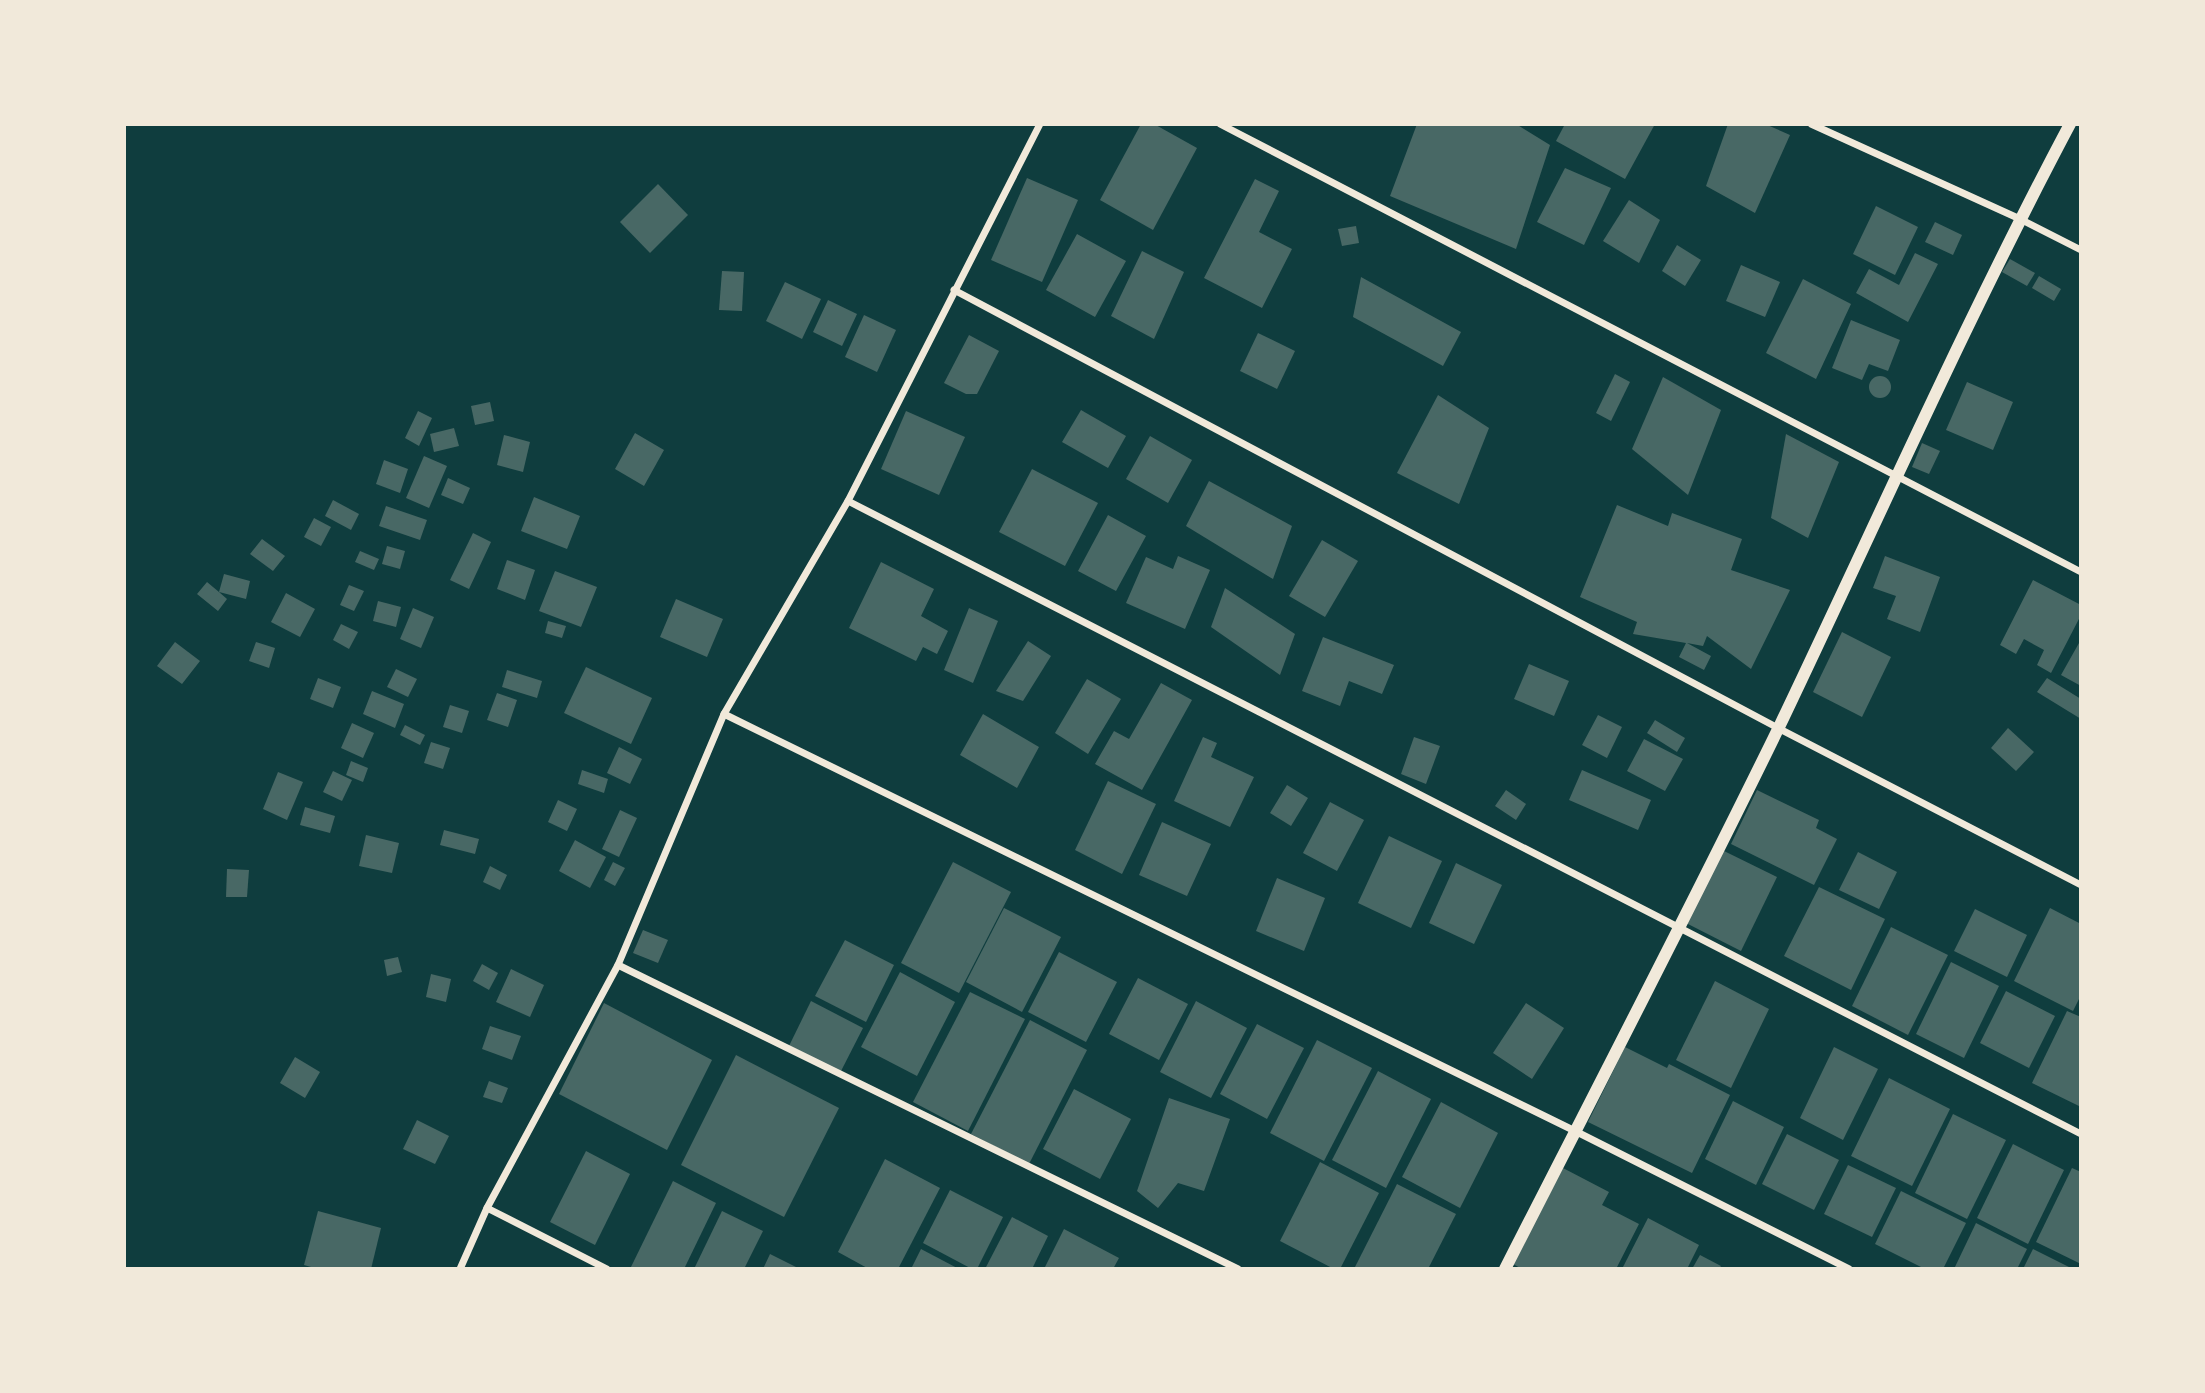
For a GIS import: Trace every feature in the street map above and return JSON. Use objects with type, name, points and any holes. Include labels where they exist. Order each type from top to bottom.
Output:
[{"type":"street","points":[[460,1269],[487,1208],[618,965],[724,714],[848,501],[1040,124]]},
{"type":"street","points":[[1220,124],[1897,479],[2081,572]]},
{"type":"street","points":[[1811,124],[2020,219],[2081,250]]},
{"type":"street","points":[[1505,1269],[1679,929],[1778,728],[2020,219],[2070,124]]},
{"type":"street","points":[[954,290],[1778,728],[2081,885]]},
{"type":"street","points":[[848,501],[2081,1134]]},
{"type":"street","points":[[724,714],[1575,1131],[1850,1269]]},
{"type":"street","points":[[618,965],[1238,1269]]},
{"type":"street","points":[[487,1208],[607,1269]]},
{"type":"building","points":[[1141,124],[1154,124],[1197,148],[1153,230],[1100,200]]},
{"type":"building","points":[[1417,124],[1516,124],[1550,145],[1516,249],[1390,196]]},
{"type":"building","points":[[1565,124],[1655,124],[1625,179],[1556,141]]},
{"type":"building","points":[[1728,124],[1765,124],[1790,135],[1755,213],[1706,186]]},
{"type":"building","points":[[1565,168],[1611,188],[1584,245],[1537,222]]},
{"type":"building","points":[[1027,178],[1078,200],[1042,282],[991,260]]},
{"type":"building","points":[[1255,179],[1279,191],[1259,232],[1292,249],[1262,308],[1204,278]]},
{"type":"building","points":[[658,184],[688,215],[650,253],[620,222]]},
{"type":"building","points":[[1629,200],[1660,220],[1639,263],[1603,241]]},
{"type":"building","points":[[1876,206],[1918,227],[1895,275],[1853,254]]},
{"type":"building","points":[[1935,222],[1962,235],[1953,255],[1925,242]]},
{"type":"building","points":[[1356,226],[1359,243],[1342,246],[1338,229]]},
{"type":"building","points":[[1077,234],[1126,261],[1095,317],[1046,290]]},
{"type":"building","points":[[1677,245],[1701,260],[1685,286],[1662,271]]},
{"type":"building","points":[[1142,251],[1184,272],[1154,339],[1111,316]]},
{"type":"building","points":[[1915,253],[1938,264],[1908,322],[1856,293],[1869,269],[1899,285]]},
{"type":"building","points":[[2010,259],[2035,273],[2027,286],[2002,272]]},
{"type":"building","points":[[1741,265],[1780,282],[1765,317],[1726,301]]},
{"type":"building","points":[[722,271],[744,272],[742,311],[719,310]]},
{"type":"building","points":[[2039,276],[2061,289],[2054,301],[2032,288]]},
{"type":"building","points":[[1361,277],[1461,332],[1443,366],[1353,317]]},
{"type":"building","points":[[1803,279],[1851,304],[1816,379],[1766,353]]},
{"type":"building","points":[[785,282],[821,299],[802,339],[766,321]]},
{"type":"building","points":[[828,300],[857,314],[842,346],[813,332]]},
{"type":"building","points":[[864,315],[896,330],[877,372],[845,357]]},
{"type":"building","points":[[1851,320],[1900,340],[1888,371],[1869,364],[1862,380],[1832,368]]},
{"type":"building","points":[[1258,333],[1295,351],[1277,389],[1240,371]]},
{"type":"building","points":[[969,335],[999,351],[977,394],[966,394],[944,383]]},
{"type":"building","points":[[1615,374],[1630,382],[1611,421],[1596,413]]},
{"type":"building","points":[[1880,376],[1888,379],[1891,387],[1888,395],[1880,398],[1872,395],[1869,387],[1872,379]]},
{"type":"building","points":[[1663,377],[1721,410],[1688,495],[1632,449]]},
{"type":"building","points":[[1967,382],[2013,402],[1993,450],[1946,430]]},
{"type":"building","points":[[1438,395],[1489,428],[1459,504],[1397,473]]},
{"type":"building","points":[[490,402],[494,421],[475,425],[471,406]]},
{"type":"building","points":[[1081,410],[1126,436],[1108,468],[1062,442]]},
{"type":"building","points":[[418,411],[432,418],[419,446],[405,438]]},
{"type":"building","points":[[906,411],[965,437],[939,495],[881,469]]},
{"type":"building","points":[[454,428],[459,446],[434,452],[430,434]]},
{"type":"building","points":[[635,433],[664,450],[644,486],[615,469]]},
{"type":"building","points":[[1786,434],[1839,462],[1808,538],[1771,518]]},
{"type":"building","points":[[504,435],[530,442],[523,472],[497,465]]},
{"type":"building","points":[[1150,436],[1192,460],[1168,503],[1126,479]]},
{"type":"building","points":[[1922,443],[1940,451],[1929,474],[1912,467]]},
{"type":"building","points":[[424,456],[447,466],[429,508],[406,498]]},
{"type":"building","points":[[384,460],[408,469],[400,493],[376,484]]},
{"type":"building","points":[[1032,469],[1098,503],[1065,566],[999,532]]},
{"type":"building","points":[[448,478],[470,488],[463,504],[441,495]]},
{"type":"building","points":[[1209,481],[1292,526],[1273,579],[1186,526]]},
{"type":"building","points":[[534,497],[580,516],[567,549],[521,531]]},
{"type":"building","points":[[333,500],[359,514],[351,530],[325,516]]},
{"type":"building","points":[[1617,505],[1668,526],[1672,513],[1742,539],[1731,570],[1790,590],[1751,669],[1707,636],[1703,646],[1687,643],[1711,656],[1704,670],[1679,657],[1686,643],[1633,634],[1637,622],[1580,597]]},
{"type":"building","points":[[386,506],[427,520],[420,540],[379,526]]},
{"type":"building","points":[[1108,515],[1146,536],[1116,591],[1078,571]]},
{"type":"building","points":[[314,518],[331,527],[321,546],[304,537]]},
{"type":"building","points":[[473,533],[491,542],[469,589],[450,580]]},
{"type":"building","points":[[262,539],[285,556],[273,571],[250,554]]},
{"type":"building","points":[[1322,540],[1358,561],[1325,617],[1289,596]]},
{"type":"building","points":[[387,546],[405,551],[400,569],[382,564]]},
{"type":"building","points":[[360,551],[379,559],[374,570],[355,562]]},
{"type":"building","points":[[1178,556],[1210,570],[1185,629],[1126,603],[1146,557],[1173,569]]},
{"type":"building","points":[[1885,556],[1940,577],[1920,632],[1887,619],[1896,596],[1873,588]]},
{"type":"building","points":[[507,560],[535,570],[525,600],[497,589]]},
{"type":"building","points":[[881,562],[934,589],[921,616],[948,631],[937,654],[923,647],[916,661],[849,628]]},
{"type":"building","points":[[555,571],[597,587],[581,627],[539,611]]},
{"type":"building","points":[[224,574],[250,581],[246,599],[219,592]]},
{"type":"building","points":[[2033,580],[2081,605],[2081,615],[2051,673],[2037,665],[2044,650],[2024,639],[2016,654],[2000,645]]},
{"type":"building","points":[[207,582],[227,599],[218,611],[197,594]]},
{"type":"building","points":[[349,585],[364,591],[354,611],[340,605]]},
{"type":"building","points":[[1225,588],[1295,634],[1280,675],[1211,627]]},
{"type":"building","points":[[286,593],[315,609],[300,637],[271,622]]},
{"type":"building","points":[[676,599],[723,619],[707,657],[660,637]]},
{"type":"building","points":[[378,601],[401,607],[396,627],[373,621]]},
{"type":"building","points":[[413,608],[434,617],[421,648],[400,639]]},
{"type":"building","points":[[969,608],[998,621],[973,683],[944,670]]},
{"type":"building","points":[[548,621],[566,626],[562,638],[545,633]]},
{"type":"building","points":[[341,624],[358,632],[349,649],[333,640]]},
{"type":"building","points":[[1842,632],[1891,657],[1862,717],[1813,692]]},
{"type":"building","points":[[1323,637],[1394,665],[1382,694],[1349,681],[1340,706],[1302,691]]},
{"type":"building","points":[[1028,641],[1051,656],[1023,701],[996,691]]},
{"type":"building","points":[[175,642],[200,661],[182,684],[157,666]]},
{"type":"building","points":[[256,642],[275,648],[269,668],[249,661]]},
{"type":"building","points":[[2079,643],[2081,644],[2081,686],[2061,675]]},
{"type":"building","points":[[1529,664],[1569,681],[1554,716],[1514,699]]},
{"type":"building","points":[[586,667],[652,698],[631,744],[564,713]]},
{"type":"building","points":[[396,669],[417,679],[408,697],[387,687]]},
{"type":"building","points":[[507,670],[542,681],[537,698],[502,687]]},
{"type":"building","points":[[318,678],[341,687],[333,708],[310,699]]},
{"type":"building","points":[[2047,678],[2081,699],[2081,719],[2037,692]]},
{"type":"building","points":[[1087,679],[1121,699],[1088,754],[1055,733]]},
{"type":"building","points":[[1161,683],[1192,700],[1142,790],[1095,764],[1114,731],[1129,739]]},
{"type":"building","points":[[372,691],[404,704],[395,728],[363,714]]},
{"type":"building","points":[[497,693],[517,700],[508,727],[487,720]]},
{"type":"building","points":[[450,705],[469,711],[462,733],[443,727]]},
{"type":"building","points":[[983,714],[1039,747],[1017,788],[960,755]]},
{"type":"building","points":[[1598,715],[1622,727],[1607,758],[1582,745]]},
{"type":"building","points":[[1655,720],[1685,738],[1677,752],[1647,733]]},
{"type":"building","points":[[352,723],[374,733],[363,758],[341,748]]},
{"type":"building","points":[[405,725],[425,735],[420,745],[400,735]]},
{"type":"building","points":[[2008,728],[2034,752],[2016,771],[1991,748]]},
{"type":"building","points":[[1203,737],[1217,743],[1211,757],[1254,777],[1230,827],[1174,801]]},
{"type":"building","points":[[1414,737],[1440,746],[1426,784],[1401,774]]},
{"type":"building","points":[[1644,739],[1683,759],[1665,791],[1627,771]]},
{"type":"building","points":[[431,742],[450,748],[443,769],[424,763]]},
{"type":"building","points":[[619,747],[642,759],[630,784],[607,773]]},
{"type":"building","points":[[351,761],[368,768],[363,782],[346,775]]},
{"type":"building","points":[[582,770],[608,779],[604,793],[578,784]]},
{"type":"building","points":[[1582,770],[1651,800],[1638,830],[1569,800]]},
{"type":"building","points":[[333,771],[352,780],[342,801],[323,792]]},
{"type":"building","points":[[278,772],[303,782],[287,820],[263,809]]},
{"type":"building","points":[[1108,781],[1156,804],[1122,874],[1075,850]]},
{"type":"building","points":[[1287,785],[1308,798],[1291,826],[1270,813]]},
{"type":"building","points":[[1506,790],[1526,804],[1516,820],[1495,806]]},
{"type":"building","points":[[1757,790],[1819,820],[1816,828],[1837,839],[1814,885],[1731,844]]},
{"type":"building","points":[[558,800],[577,809],[567,831],[548,822]]},
{"type":"building","points":[[1330,802],[1364,820],[1337,871],[1303,853]]},
{"type":"building","points":[[305,807],[335,816],[330,833],[300,825]]},
{"type":"building","points":[[620,810],[637,818],[619,857],[602,849]]},
{"type":"building","points":[[1162,822],[1211,844],[1187,896],[1139,875]]},
{"type":"building","points":[[444,830],[479,839],[475,854],[440,845]]},
{"type":"building","points":[[366,835],[399,843],[392,873],[359,866]]},
{"type":"building","points":[[1389,836],[1442,861],[1411,928],[1358,903]]},
{"type":"building","points":[[575,840],[606,857],[590,888],[559,871]]},
{"type":"building","points":[[1722,850],[1777,877],[1741,951],[1686,923]]},
{"type":"building","points":[[1858,852],[1897,872],[1879,909],[1839,890]]},
{"type":"building","points":[[613,862],[625,868],[615,886],[604,880]]},
{"type":"building","points":[[953,862],[1011,892],[959,993],[901,963]]},
{"type":"building","points":[[1456,863],[1502,885],[1474,944],[1429,923]]},
{"type":"building","points":[[490,866],[507,875],[500,890],[483,882]]},
{"type":"building","points":[[227,869],[249,870],[247,897],[226,897]]},
{"type":"building","points":[[1277,878],[1325,898],[1304,951],[1256,931]]},
{"type":"building","points":[[1819,887],[1885,919],[1851,990],[1784,956]]},
{"type":"building","points":[[1004,908],[1061,937],[1022,1012],[966,982]]},
{"type":"building","points":[[2050,908],[2081,924],[2081,995],[2073,1011],[2014,981]]},
{"type":"building","points":[[1975,909],[2027,935],[2007,977],[1954,951]]},
{"type":"building","points":[[1891,927],[1948,955],[1908,1035],[1852,1006]]},
{"type":"building","points":[[643,930],[668,940],[658,963],[633,953]]},
{"type":"building","points":[[845,940],[894,965],[866,1022],[815,996]]},
{"type":"building","points":[[1059,952],[1117,982],[1086,1042],[1028,1012]]},
{"type":"building","points":[[398,957],[402,972],[387,976],[384,960]]},
{"type":"building","points":[[1951,962],[1999,986],[1964,1058],[1916,1034]]},
{"type":"building","points":[[482,964],[498,973],[489,990],[473,981]]},
{"type":"building","points":[[511,969],[544,985],[530,1017],[496,1002]]},
{"type":"building","points":[[900,972],[955,1002],[917,1076],[861,1047]]},
{"type":"building","points":[[431,974],[451,979],[446,1002],[426,997]]},
{"type":"building","points":[[1138,978],[1188,1004],[1159,1060],[1109,1034]]},
{"type":"building","points":[[1715,981],[1769,1009],[1731,1088],[1676,1060]]},
{"type":"building","points":[[2006,991],[2055,1016],[2029,1068],[1980,1043]]},
{"type":"building","points":[[970,992],[1025,1019],[968,1131],[913,1102]]},
{"type":"building","points":[[811,1001],[863,1028],[840,1073],[789,1046]]},
{"type":"building","points":[[1196,1001],[1247,1028],[1211,1098],[1160,1072]]},
{"type":"building","points":[[604,1003],[712,1060],[667,1150],[559,1094]]},
{"type":"building","points":[[1526,1003],[1564,1028],[1532,1079],[1493,1053]]},
{"type":"building","points":[[2067,1011],[2081,1017],[2081,1107],[2032,1083]]},
{"type":"building","points":[[1030,1020],[1087,1050],[1029,1164],[971,1134]]},
{"type":"building","points":[[1257,1024],[1304,1048],[1267,1119],[1220,1094]]},
{"type":"building","points":[[490,1026],[521,1036],[512,1060],[482,1049]]},
{"type":"building","points":[[1317,1040],[1372,1068],[1324,1161],[1270,1133]]},
{"type":"building","points":[[1625,1047],[1667,1068],[1669,1064],[1730,1095],[1692,1173],[1588,1122]]},
{"type":"building","points":[[1834,1047],[1878,1069],[1843,1140],[1800,1118]]},
{"type":"building","points":[[736,1055],[839,1108],[784,1217],[681,1165]]},
{"type":"building","points":[[295,1057],[320,1072],[305,1098],[280,1083]]},
{"type":"building","points":[[1378,1071],[1431,1099],[1386,1188],[1332,1160]]},
{"type":"building","points":[[1889,1078],[1950,1109],[1912,1186],[1851,1156]]},
{"type":"building","points":[[489,1081],[508,1088],[502,1103],[483,1097]]},
{"type":"building","points":[[1074,1089],[1131,1119],[1100,1179],[1043,1149]]},
{"type":"building","points":[[1169,1098],[1230,1119],[1204,1191],[1178,1183],[1158,1208],[1137,1191]]},
{"type":"building","points":[[1733,1101],[1784,1127],[1756,1185],[1705,1159]]},
{"type":"building","points":[[1441,1102],[1498,1133],[1460,1208],[1402,1177]]},
{"type":"building","points":[[1953,1114],[2006,1140],[1967,1219],[1915,1193]]},
{"type":"building","points":[[417,1120],[449,1136],[435,1164],[403,1149]]},
{"type":"building","points":[[1787,1134],[1839,1160],[1814,1210],[1762,1184]]},
{"type":"building","points":[[2013,1144],[2064,1170],[2028,1244],[1977,1218]]},
{"type":"building","points":[[586,1151],[630,1174],[595,1245],[550,1222]]},
{"type":"building","points":[[885,1159],[940,1188],[898,1269],[869,1269],[838,1252]]},
{"type":"building","points":[[1320,1162],[1379,1193],[1340,1269],[1334,1269],[1280,1241]]},
{"type":"building","points":[[1848,1165],[1896,1188],[1872,1237],[1824,1214]]},
{"type":"building","points":[[1563,1168],[1609,1192],[1602,1205],[1639,1224],[1616,1269],[1522,1269],[1513,1264]]},
{"type":"building","points":[[2072,1168],[2081,1172],[2081,1264],[2036,1242]]},
{"type":"building","points":[[673,1181],[716,1203],[684,1269],[630,1269]]},
{"type":"building","points":[[1397,1184],[1456,1214],[1428,1269],[1354,1269]]},
{"type":"building","points":[[950,1190],[1003,1217],[977,1269],[972,1269],[923,1243]]},
{"type":"building","points":[[1901,1191],[1966,1223],[1943,1269],[1925,1269],[1875,1244]]},
{"type":"building","points":[[318,1211],[381,1228],[371,1269],[318,1269],[304,1265]]},
{"type":"building","points":[[722,1211],[763,1231],[744,1269],[694,1269]]},
{"type":"building","points":[[1012,1217],[1048,1236],[1032,1269],[985,1269]]},
{"type":"building","points":[[1648,1218],[1699,1245],[1687,1269],[1622,1269]]},
{"type":"building","points":[[1976,1223],[2027,1249],[2017,1269],[1954,1269]]},
{"type":"building","points":[[1064,1229],[1119,1258],[1113,1269],[1044,1269]]},
{"type":"building","points":[[921,1249],[959,1269],[911,1269]]},
{"type":"building","points":[[2033,1249],[2073,1269],[2023,1269]]},
{"type":"building","points":[[770,1254],[800,1269],[763,1269]]},
{"type":"building","points":[[1700,1255],[1721,1266],[1719,1269],[1692,1269]]}]
